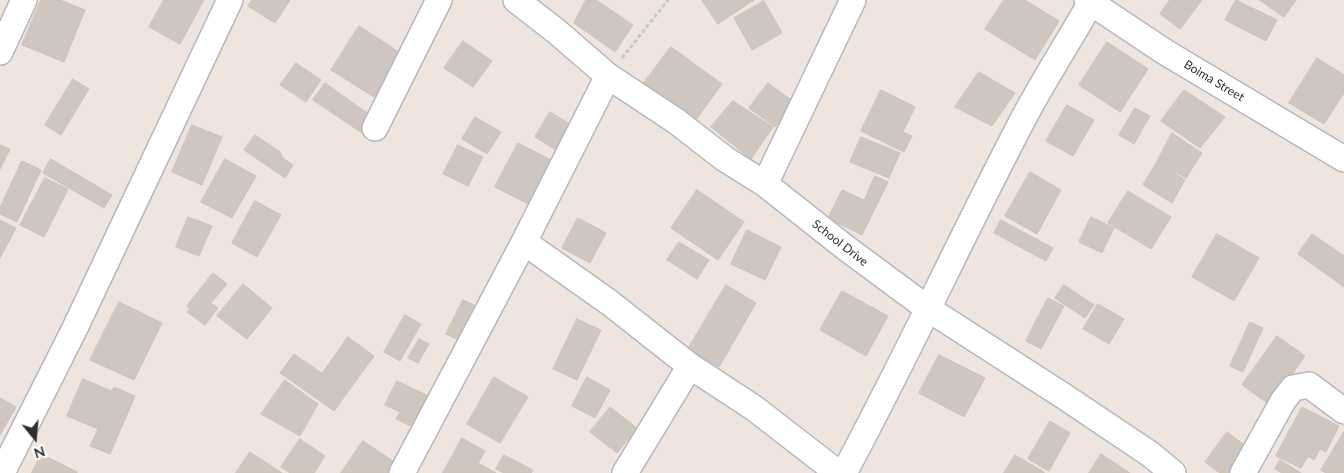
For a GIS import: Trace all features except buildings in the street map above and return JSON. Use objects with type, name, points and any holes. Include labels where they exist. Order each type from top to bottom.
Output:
[{"type":"street","points":[[0,52],[24,0]]},
{"type":"street","points":[[2,473],[80,319],[230,0]]},
{"type":"street","points":[[375,128],[439,0]]},
{"type":"street","name":"School Drive","points":[[516,0],[556,31],[608,76],[676,121],[725,160],[765,184],[846,248],[927,308],[1066,397],[1150,454],[1173,473]]},
{"type":"street","points":[[765,184],[853,0]]},
{"type":"street","points":[[844,473],[886,395],[927,308],[1021,123],[1090,1]]},
{"type":"street","name":"Boima Street","points":[[1090,1],[1173,57],[1344,159]]},
{"type":"street","points":[[402,473],[524,242],[608,76]]},
{"type":"street","points":[[524,242],[610,303],[690,366],[754,408],[838,473]]},
{"type":"street","points":[[624,473],[690,366]]},
{"type":"street","points":[[1243,473],[1283,401],[1293,388],[1309,385],[1344,411]]},
{"type":"path","points":[[608,76],[668,0]]}]
